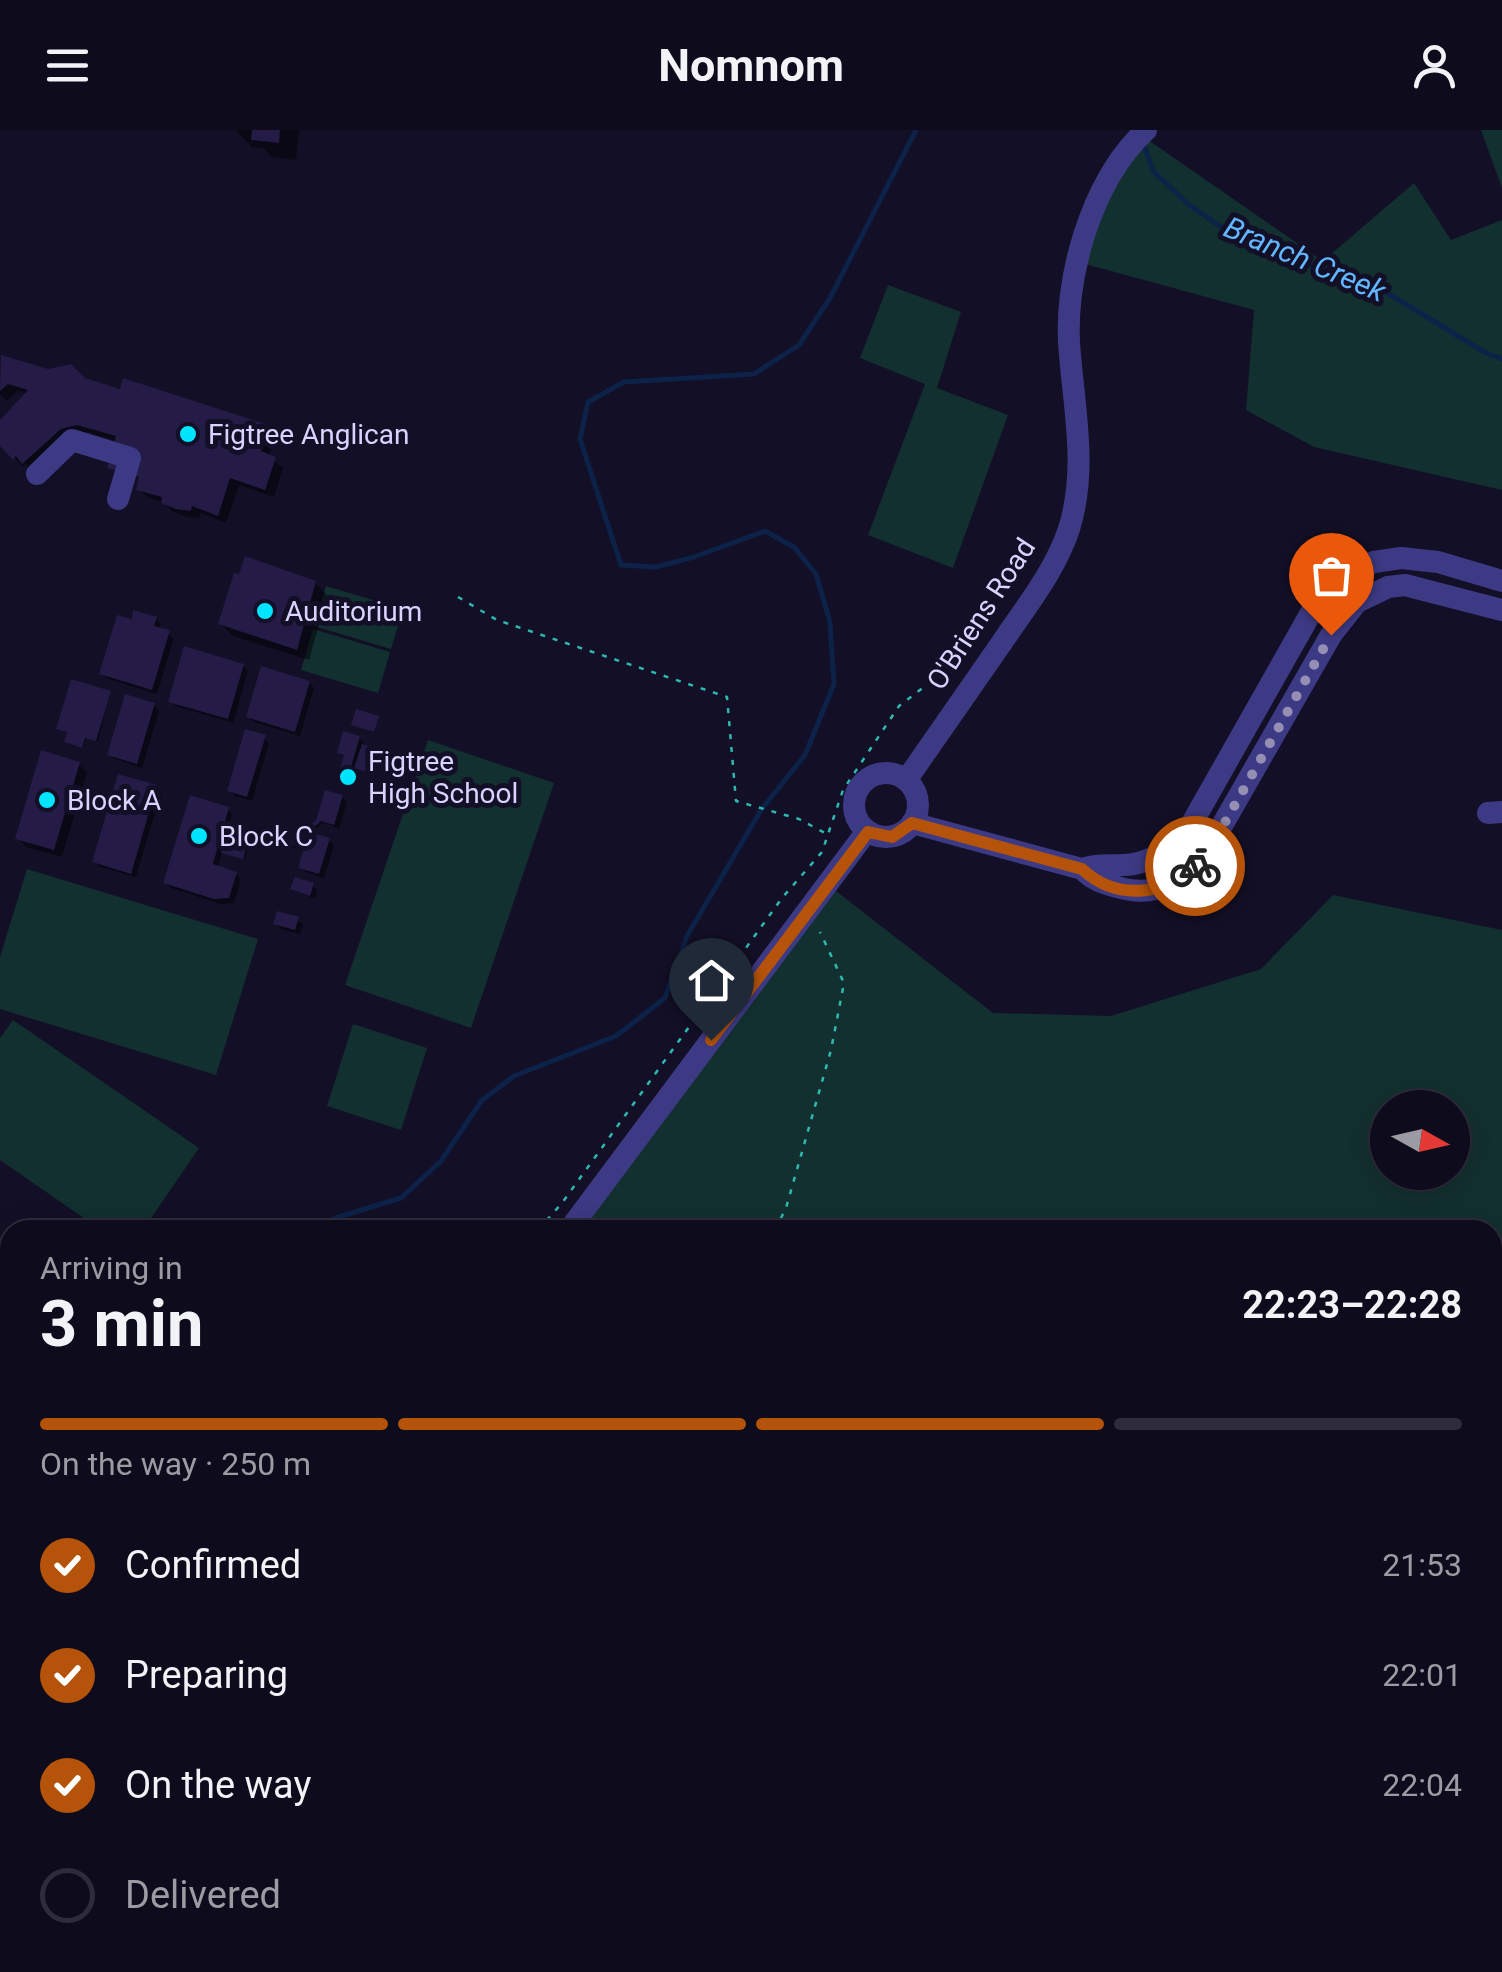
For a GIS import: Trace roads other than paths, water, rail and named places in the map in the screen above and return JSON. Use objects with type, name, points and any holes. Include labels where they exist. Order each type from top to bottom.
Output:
[{"type":"street","name":"O'Briens Road","points":[[907,779],[1048,576],[1069,528],[1080,457],[1069,352],[1070,306],[1084,230],[1118,165],[1146,130]]},
{"type":"street","points":[[36,474],[72,440],[130,458],[118,499]]},
{"type":"street","points":[[1402,558],[1405,585]]},
{"type":"street","points":[[1082,869],[1098,864],[1125,866],[1144,862],[1174,845],[1198,815],[1322,598],[1346,576],[1362,566],[1402,558],[1438,562],[1502,582]]},
{"type":"street","points":[[912,823],[1082,869],[1094,881],[1126,890],[1166,888],[1193,868],[1223,826],[1344,616],[1371,594],[1405,585],[1502,610]]},
{"type":"street","points":[[886,772],[907,779],[917,796],[917,815],[912,823],[892,837],[868,832],[854,810],[858,788],[875,774],[886,772]]},
{"type":"street","points":[[577,1220],[868,832]]},
{"type":"waterway","points":[[332,1220],[401,1198],[441,1161],[482,1100],[514,1076],[616,1036],[665,998],[687,936],[761,810],[805,755],[834,684],[830,622],[816,574],[794,547],[765,531],[656,567],[621,565],[580,439],[588,402],[624,382],[754,374],[799,345],[830,298],[916,130]]},
{"type":"waterway","name":"Branch Creek","points":[[1143,142],[1153,171],[1188,204],[1230,233],[1300,262],[1371,283],[1502,359]]},
{"type":"place","name":"Figtree Anglican","points":[[188,434]]},
{"type":"place","name":"Auditorium","points":[[265,611]]},
{"type":"place","name":"Figtree High School","points":[[348,777]]},
{"type":"place","name":"Block A","points":[[47,800]]},
{"type":"place","name":"Block C","points":[[199,836]]}]
